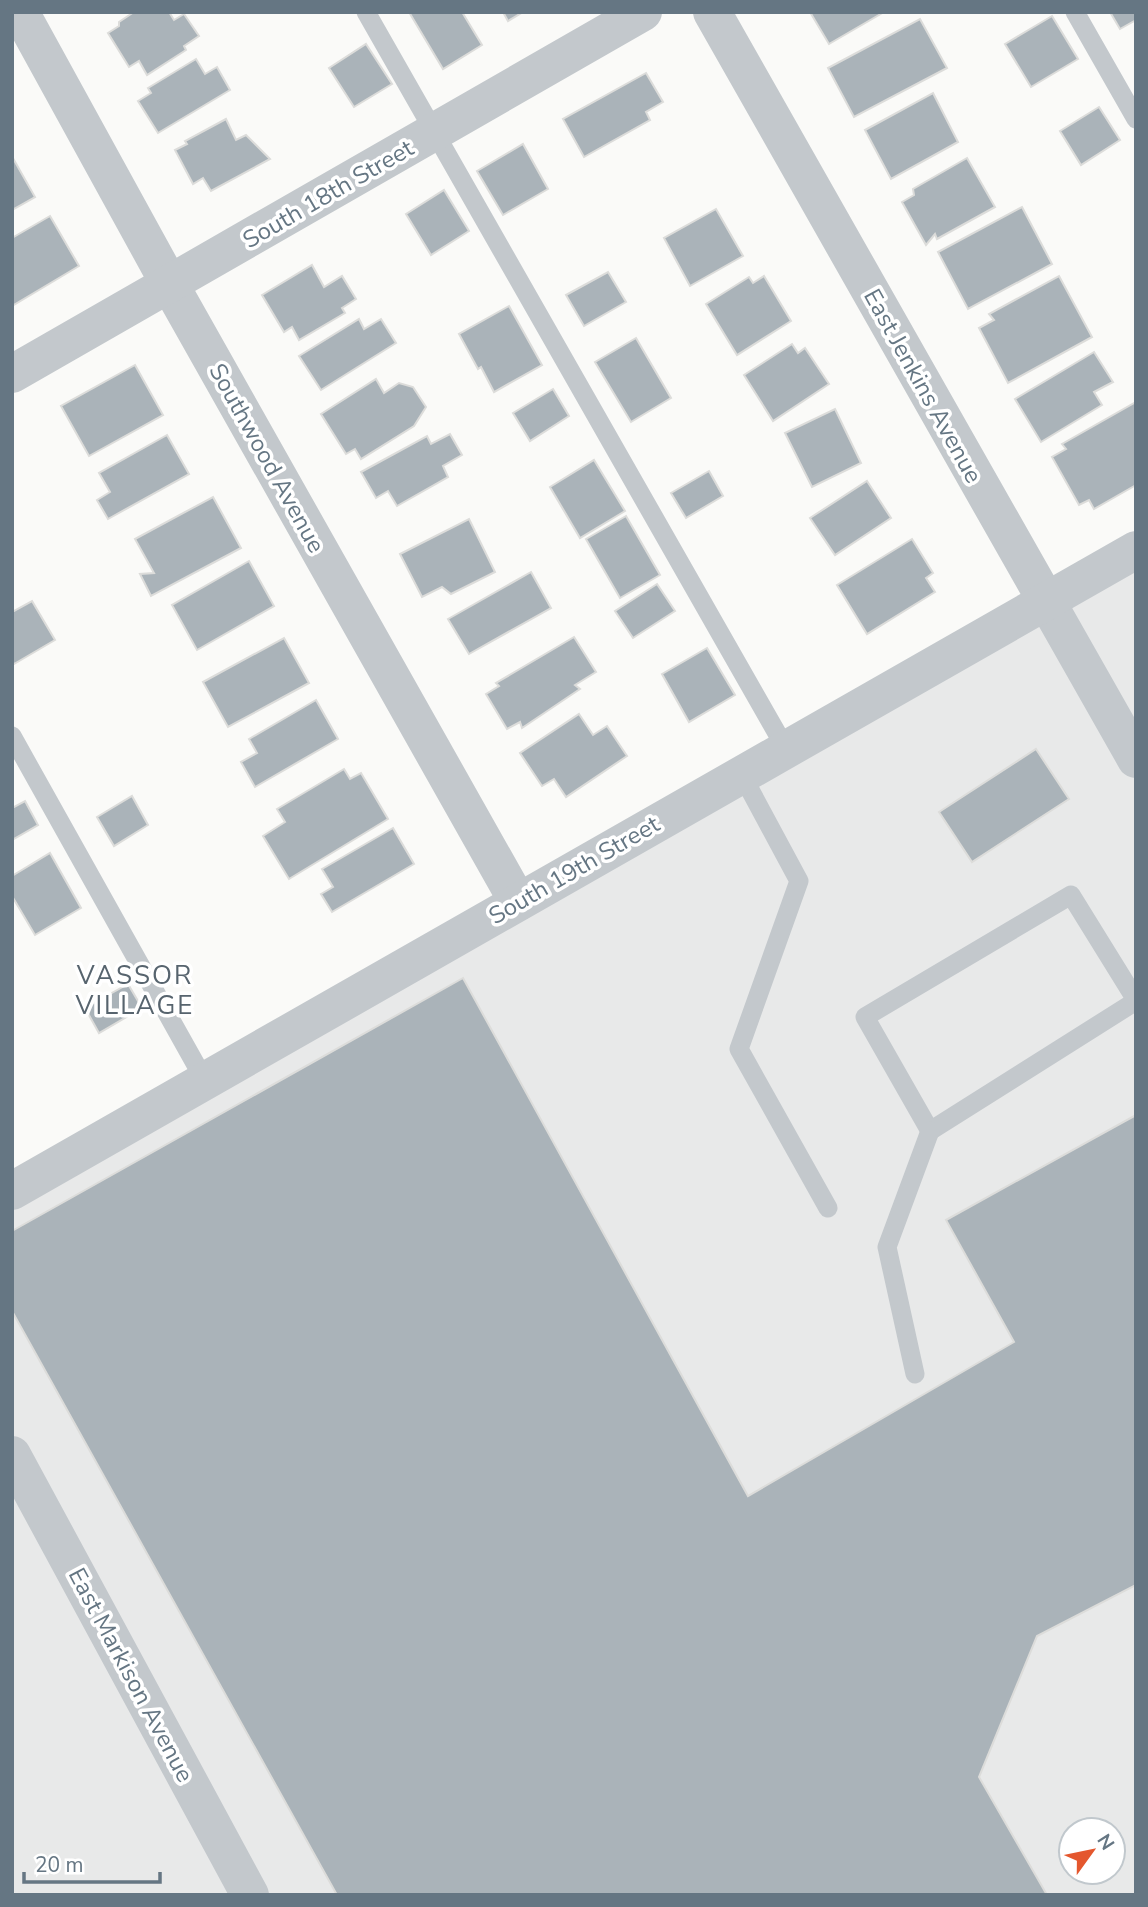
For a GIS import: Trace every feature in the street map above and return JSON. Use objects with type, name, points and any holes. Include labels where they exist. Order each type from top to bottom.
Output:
[{"type":"street","name":"Southwood Avenue","points":[[20,12],[170,285],[519,902]]},
{"type":"street","name":"South 18th Street","points":[[12,374],[643,12]]},
{"type":"street","name":"East Jenkins Avenue","points":[[712,12],[1136,759]]},
{"type":"street","name":"South 19th Street","points":[[12,1191],[1136,550]]},
{"type":"street","name":"East Markison Avenue","points":[[15,1468],[250,1895]]},
{"type":"lane","points":[[366,12],[786,749]]},
{"type":"lane","points":[[1074,12],[1136,119]]},
{"type":"lane","points":[[12,736],[205,1081]]},
{"type":"lane","points":[[742,775],[799,881],[739,1049],[828,1208]]},
{"type":"lane","points":[[915,1374],[887,1247],[930,1131],[1136,1000],[1071,895],[865,1017],[930,1131]]},
{"type":"shaded area","points":[[1136,538],[1136,1895],[12,1895],[12,1182]]},
{"type":"building","points":[[134,12],[169,12],[174,20],[184,14],[199,36],[184,46],[186,50],[147,75],[139,61],[129,67],[108,33]]},
{"type":"building","points":[[409,12],[462,12],[482,45],[443,69]]},
{"type":"building","points":[[503,12],[523,12],[508,21]]},
{"type":"building","points":[[810,12],[884,12],[829,44]]},
{"type":"building","points":[[1110,12],[1136,12],[1136,20],[1120,29]]},
{"type":"building","points":[[1052,16],[1078,59],[1031,87],[1005,44]]},
{"type":"building","points":[[920,19],[947,68],[854,117],[828,68]]},
{"type":"building","points":[[366,44],[392,84],[354,107],[329,68]]},
{"type":"building","points":[[196,59],[205,74],[217,67],[230,90],[158,133],[138,101],[151,93],[148,88]]},
{"type":"building","points":[[646,73],[663,102],[646,112],[650,120],[584,157],[563,119]]},
{"type":"building","points":[[933,93],[958,142],[891,179],[865,130]]},
{"type":"building","points":[[1099,107],[1120,140],[1081,165],[1060,131]]},
{"type":"building","points":[[226,119],[236,140],[246,135],[270,159],[211,191],[203,178],[193,184],[175,150],[187,144],[185,141]]},
{"type":"building","points":[[523,144],[548,189],[503,215],[477,171]]},
{"type":"building","points":[[967,158],[995,207],[937,239],[935,234],[926,245],[902,202],[914,195],[913,189]]},
{"type":"building","points":[[14,160],[35,197],[12,210],[12,162]]},
{"type":"building","points":[[444,190],[469,231],[431,255],[406,214]]},
{"type":"building","points":[[1022,207],[1052,264],[968,309],[938,252]]},
{"type":"building","points":[[716,209],[743,256],[690,286],[664,238]]},
{"type":"building","points":[[50,216],[79,266],[12,306],[12,238]]},
{"type":"building","points":[[312,265],[324,287],[342,276],[356,299],[342,308],[345,313],[299,340],[292,327],[284,332],[262,295]]},
{"type":"building","points":[[608,272],[626,302],[584,326],[566,295]]},
{"type":"building","points":[[764,276],[791,321],[737,355],[706,304],[749,277],[753,283]]},
{"type":"building","points":[[1059,276],[1092,337],[1008,383],[979,328],[994,320],[989,314]]},
{"type":"building","points":[[509,306],[542,365],[494,392],[459,334]]},
{"type":"building","points":[[359,319],[364,329],[381,319],[396,343],[321,390],[299,356]]},
{"type":"building","points":[[636,338],[671,398],[631,422],[595,362]]},
{"type":"building","points":[[792,344],[798,353],[805,348],[829,384],[773,421],[744,375]]},
{"type":"building","points":[[1094,352],[1113,382],[1094,392],[1102,405],[1041,442],[1015,399]]},
{"type":"building","points":[[135,365],[163,415],[89,456],[61,406]]},
{"type":"building","points":[[376,379],[384,393],[399,383],[413,387],[426,407],[414,426],[361,459],[355,449],[346,454],[321,414]]},
{"type":"building","points":[[553,389],[569,416],[530,441],[513,413]]},
{"type":"building","points":[[1136,402],[1136,485],[1094,509],[1089,500],[1079,505],[1052,457],[1066,449],[1062,444]]},
{"type":"building","points":[[835,409],[861,463],[812,487],[785,433]]},
{"type":"building","points":[[450,434],[462,455],[443,466],[448,477],[397,506],[388,491],[376,498],[361,472],[427,436],[431,444]]},
{"type":"building","points":[[167,435],[189,474],[108,519],[97,500],[110,492],[99,473]]},
{"type":"building","points":[[594,460],[625,511],[580,538],[550,487]]},
{"type":"building","points":[[709,471],[723,496],[686,518],[671,493]]},
{"type":"building","points":[[867,481],[891,518],[835,555],[810,518]]},
{"type":"building","points":[[213,497],[241,548],[151,596],[140,574],[154,573],[135,539]]},
{"type":"building","points":[[626,516],[660,575],[620,598],[586,539]]},
{"type":"building","points":[[469,519],[495,572],[451,594],[442,587],[422,597],[400,554]]},
{"type":"building","points":[[912,539],[933,573],[926,578],[935,592],[867,634],[837,585]]},
{"type":"building","points":[[249,561],[274,606],[197,650],[172,605]]},
{"type":"building","points":[[531,572],[551,608],[469,654],[448,619]]},
{"type":"building","points":[[657,584],[675,611],[633,638],[615,611]]},
{"type":"building","points":[[32,601],[55,640],[14,664],[12,612]]},
{"type":"building","points":[[574,637],[596,672],[575,685],[580,689],[522,728],[520,722],[507,729],[486,694],[499,686],[496,683]]},
{"type":"building","points":[[284,638],[309,683],[228,727],[203,682]]},
{"type":"building","points":[[707,648],[735,695],[689,722],[662,674]]},
{"type":"building","points":[[316,700],[338,739],[255,787],[241,762],[257,753],[249,739]]},
{"type":"building","points":[[579,714],[593,735],[607,726],[627,756],[566,797],[554,779],[542,786],[520,753]]},
{"type":"building","points":[[1036,749],[1069,799],[972,862],[939,812]]},
{"type":"building","points":[[344,769],[350,779],[361,773],[388,819],[289,879],[263,836],[285,822],[277,809]]},
{"type":"building","points":[[132,796],[148,825],[114,846],[97,817]]},
{"type":"building","points":[[25,801],[38,825],[12,840],[12,808]]},
{"type":"building","points":[[393,828],[414,864],[332,912],[321,894],[333,887],[322,869]]},
{"type":"building","points":[[50,853],[81,908],[35,935],[12,896],[12,876]]},
{"type":"building","points":[[463,978],[748,1496],[1014,1342],[946,1220],[1136,1115],[1136,1585],[1037,1636],[979,1777],[1047,1895],[337,1895],[12,1311],[12,1231]]},
{"type":"building","points":[[128,984],[142,1008],[99,1033],[85,1008]]},
{"type":"district","name":"VASSOR VILLAGE","points":[[135,990]]}]
